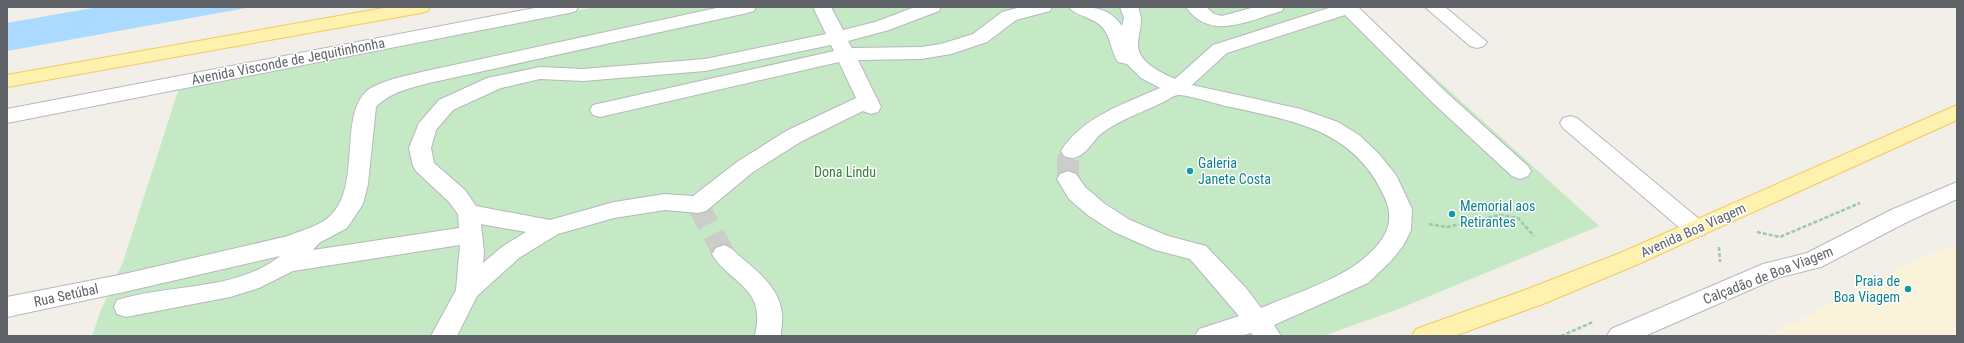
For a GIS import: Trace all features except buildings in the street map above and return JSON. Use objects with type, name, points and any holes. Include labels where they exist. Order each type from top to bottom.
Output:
[{"type":"main road","name":"Avenida Visconde de Jequitinhonha","points":[[7,81],[421,7]]},
{"type":"main road","name":"Avenida Boa Viagem","points":[[1425,336],[1534,297],[1628,259],[1957,112]]},
{"type":"street","name":"Avenida Visconde de Jequitinhonha","points":[[7,116],[569,7]]},
{"type":"street","points":[[125,295],[285,246],[312,236],[339,222],[352,204],[357,184],[366,106],[376,94],[392,87],[426,77],[747,7]]},
{"type":"street","points":[[444,336],[468,290],[511,252],[550,228],[614,210],[665,202],[698,205],[746,167],[794,136],[869,103],[822,7]]},
{"type":"street","points":[[600,110],[841,46],[882,26],[932,7]]},
{"type":"street","points":[[468,290],[472,252],[469,224],[457,196],[424,166],[420,148],[426,128],[447,104],[494,83],[520,76],[540,73],[583,75],[704,65],[841,46],[867,53],[921,53],[944,50],[980,38],[1009,16],[1042,7]]},
{"type":"street","points":[[1078,7],[1087,9],[1104,19],[1115,29],[1120,50],[1130,64],[1142,75],[1173,89],[1301,116],[1331,127],[1351,140],[1371,159],[1388,180],[1401,209],[1399,230],[1395,240],[1383,255],[1359,276],[1262,328],[1208,336]]},
{"type":"street","points":[[1129,7],[1133,18],[1128,46],[1134,60],[1148,74],[1173,89]]},
{"type":"street","points":[[1195,7],[1205,17],[1215,22],[1223,22],[1275,7]]},
{"type":"street","points":[[1434,7],[1477,42]]},
{"type":"street","points":[[1072,151],[1095,128],[1116,116],[1173,89],[1220,49],[1347,8],[1440,98],[1520,171]]},
{"type":"street","points":[[1570,123],[1696,228]]},
{"type":"street","points":[[1068,179],[1078,193],[1092,206],[1122,226],[1163,244],[1198,252],[1210,264],[1262,328]]},
{"type":"street","name":"Calçadão de Boa Viagem","points":[[1620,336],[1772,270],[1813,261],[1899,216],[1957,190]]},
{"type":"street","points":[[287,263],[469,224],[550,228]]},
{"type":"street","points":[[125,295],[234,287],[272,272],[287,263],[312,236]]},
{"type":"street","points":[[724,254],[728,260],[752,280],[764,295],[770,314],[768,336]]},
{"type":"street","name":"Rua Setúbal","points":[[7,307],[125,295]]},
{"type":"path","points":[[1401,209],[1428,224],[1447,226],[1500,215],[1518,218],[1534,236]]},
{"type":"green space","name":"Dona Lindu","points":[[596,7],[1357,7],[1599,226],[1396,310],[1323,336],[92,336],[101,310],[123,262],[179,88]]},
{"type":"sand","name":"Praia de Boa Viagem","points":[[1957,246],[1957,336],[1768,336],[1925,256]]},
{"type":"water","points":[[98,7],[252,7],[7,51],[7,23]]},
{"type":"tunnel","points":[[1068,179],[1068,160],[1072,151]]},
{"type":"tunnel","points":[[698,205],[724,254]]},
{"type":"place","name":"Galeria Janete Costa","points":[[1190,171]]},
{"type":"place","name":"Memorial aos Retirantes","points":[[1452,214]]},
{"type":"place","name":"Praia de Boa Viagem","points":[[1908,289]]}]
